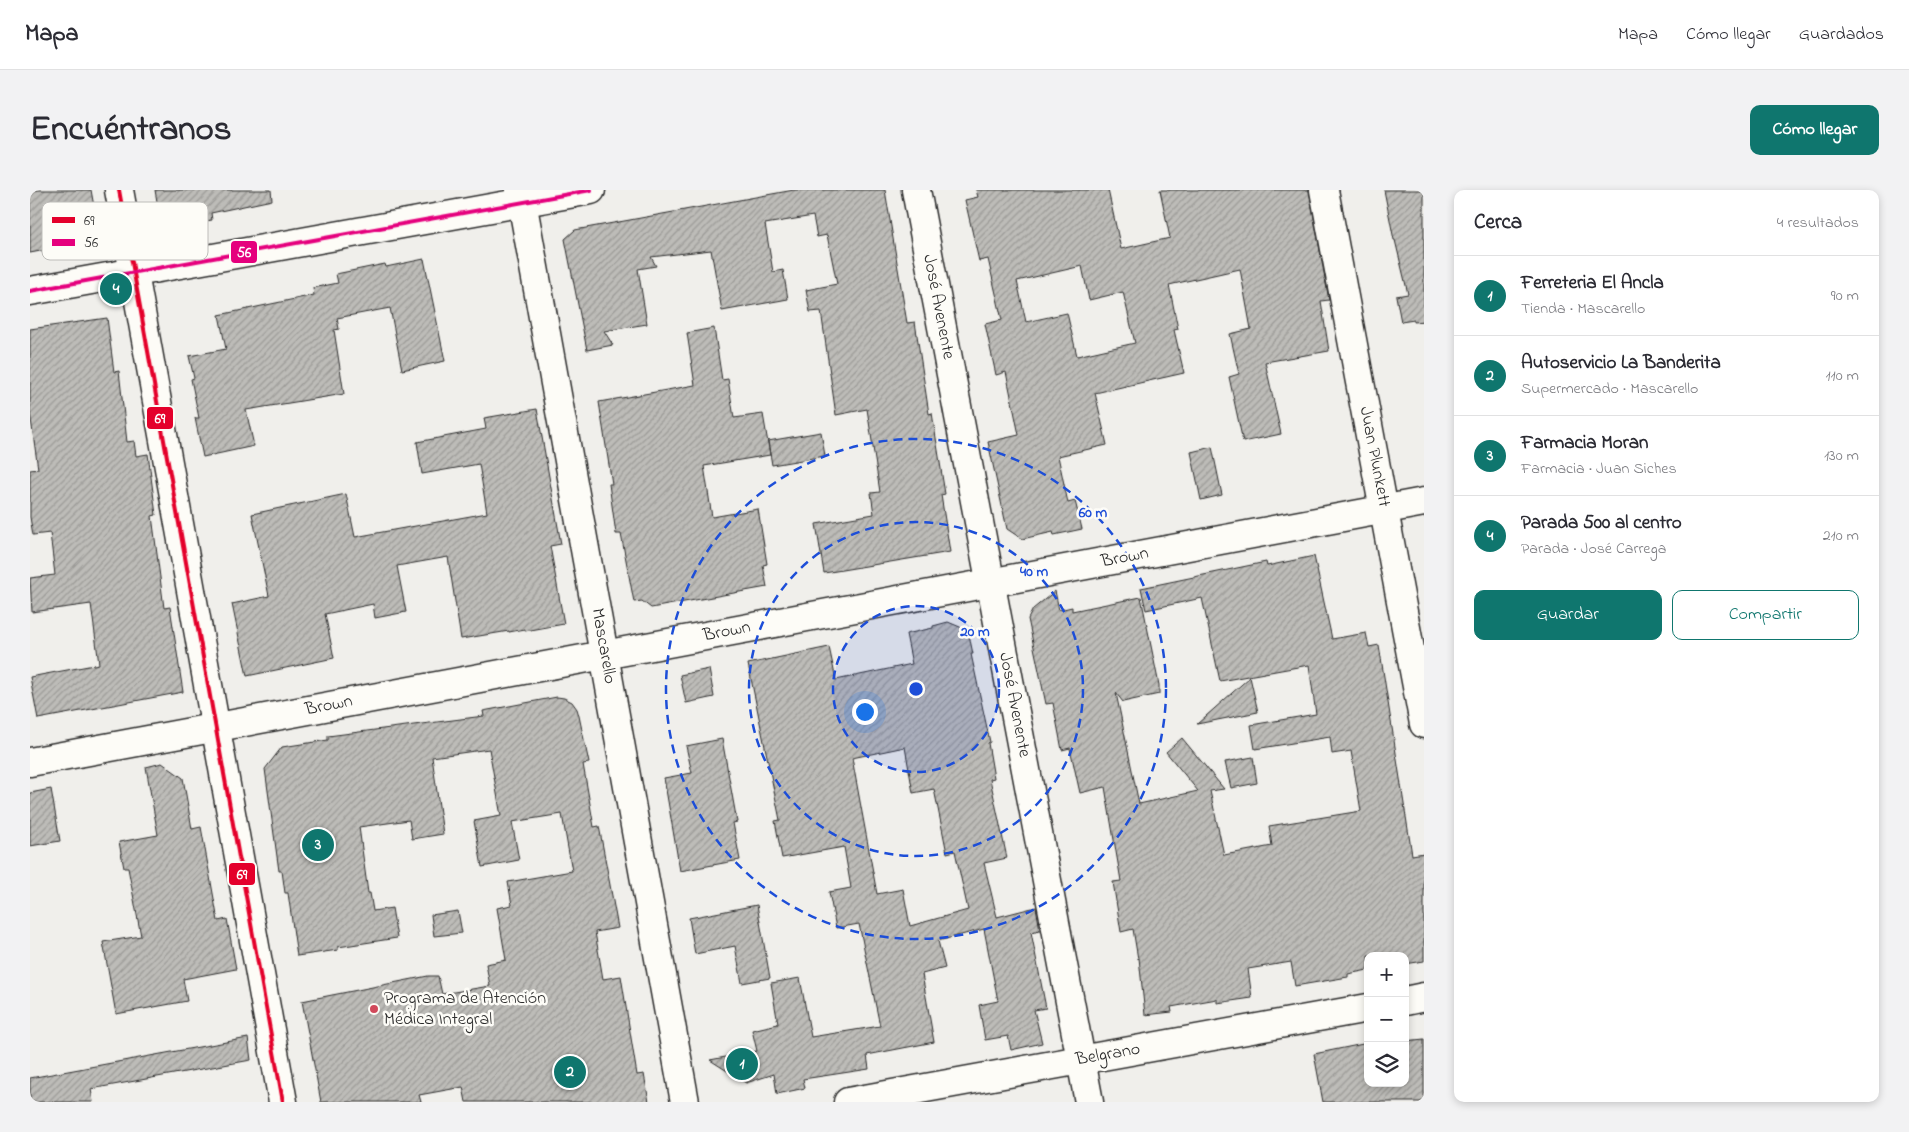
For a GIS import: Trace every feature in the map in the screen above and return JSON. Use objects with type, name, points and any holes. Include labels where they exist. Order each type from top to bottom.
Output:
[{"type":"street","points":[[208,257],[521,196],[591,190]]},
{"type":"street","name":"José Avenente","points":[[916,190],[1089,1102]]},
{"type":"street","name":"Juan Plunkett","points":[[1324,190],[1424,724]]},
{"type":"street","name":"Mascarello","points":[[521,196],[685,1102]]},
{"type":"street","points":[[132,260],[283,1102]]},
{"type":"street","points":[[30,291],[195,260]]},
{"type":"street","name":"Brown","points":[[30,762],[1424,502]]},
{"type":"street","points":[[1409,1000],[1424,997]]},
{"type":"street","name":"Belgrano","points":[[848,1102],[1364,1009]]},
{"type":"building","points":[[30,190],[91,190],[93,202],[42,202],[42,251],[30,253]]},
{"type":"building","points":[[155,190],[271,190],[272,200],[211,213],[212,220],[208,221],[208,202],[157,202]]},
{"type":"building","points":[[794,190],[885,190],[907,323],[915,322],[929,414],[932,413],[945,494],[941,495],[950,552],[824,573],[816,524],[874,514],[871,493],[880,492],[867,409],[836,415],[821,311],[810,312],[806,290],[837,284],[827,235],[817,237],[813,216],[765,224],[773,272],[783,270],[788,299],[722,311],[711,250],[651,257],[656,266],[638,269],[647,324],[604,331],[613,345],[587,350],[565,239],[575,230]]},
{"type":"building","points":[[976,190],[1108,190],[1121,249],[1170,238],[1160,190],[1309,190],[1329,300],[1321,301],[1329,351],[1265,362],[1281,434],[1243,442],[1229,377],[1239,374],[1230,334],[1251,329],[1240,269],[1169,285],[1178,329],[1174,330],[1184,373],[1095,393],[1107,445],[1058,456],[1068,503],[1075,501],[1082,529],[1054,535],[1053,532],[1022,539],[1007,529],[988,442],[1019,435],[1006,372],[996,375],[985,324],[1002,320],[988,259],[979,261],[965,200],[978,197]],"holes":[[[1082,266],[1089,300],[1123,292],[1135,343],[1077,356],[1067,313],[1026,322],[1017,281]]]},
{"type":"building","points":[[1384,190],[1424,190],[1424,321],[1401,322],[1396,296],[1408,294]]},
{"type":"building","points":[[424,259],[445,361],[402,370],[390,308],[337,318],[339,329],[334,330],[344,394],[246,410],[254,446],[203,457],[195,418],[199,418],[191,379],[194,378],[189,356],[226,349],[219,315],[314,295],[313,288],[338,283],[336,274],[385,264],[386,267]]},
{"type":"building","points":[[107,318],[114,372],[119,371],[127,442],[134,441],[136,456],[148,454],[156,515],[152,516],[164,608],[170,607],[183,692],[38,719],[30,677],[99,664],[91,604],[32,612],[30,578],[55,575],[50,533],[33,535],[30,517],[30,470],[38,469],[30,412],[30,329]]},
{"type":"building","points":[[714,328],[722,380],[728,379],[734,418],[763,414],[770,455],[704,466],[712,517],[758,509],[767,564],[763,565],[767,587],[651,608],[642,601],[634,602],[621,534],[616,534],[609,484],[612,484],[599,402],[695,385],[687,333]]},
{"type":"building","points":[[537,409],[561,544],[550,546],[564,624],[461,639],[448,557],[397,566],[406,612],[375,618],[373,604],[325,614],[334,658],[247,676],[232,604],[269,596],[252,514],[346,494],[355,537],[487,513],[479,464],[422,474],[417,442],[486,429],[484,418]]},
{"type":"building","points":[[821,432],[825,456],[772,465],[768,441]]},
{"type":"building","points":[[1212,447],[1222,495],[1201,500],[1191,452]]},
{"type":"building","points":[[1314,556],[1332,639],[1366,633],[1369,647],[1379,645],[1412,855],[1424,853],[1424,961],[1409,963],[1409,952],[1364,952],[1364,971],[1348,974],[1348,977],[1295,986],[1291,962],[1248,969],[1252,998],[1217,1003],[1217,999],[1171,1007],[1172,1012],[1145,1015],[1139,958],[1133,929],[1121,932],[1113,882],[1121,881],[1105,787],[1080,793],[1070,748],[1062,750],[1053,703],[1046,704],[1028,619],[1033,609],[1055,591],[1059,610],[1072,607],[1072,611],[1141,597],[1159,685],[1159,694],[1123,702],[1116,693],[1139,804],[1198,791],[1166,752],[1182,738],[1224,789],[1210,791],[1224,855],[1272,846],[1269,826],[1361,811],[1351,751],[1332,754],[1330,737],[1255,749],[1251,725],[1316,714],[1309,665],[1220,681],[1202,598],[1146,610],[1141,588],[1266,562],[1267,566]]},
{"type":"building","points":[[948,622],[960,627],[969,635],[973,654],[971,654],[990,742],[988,743],[994,778],[990,779],[1007,858],[984,863],[997,917],[1036,907],[1040,930],[1031,932],[1046,1008],[1034,1010],[1042,1043],[1011,1050],[1008,1036],[985,1040],[979,1005],[998,1001],[984,929],[938,941],[945,968],[922,974],[934,1042],[867,1055],[869,1069],[803,1079],[805,1088],[777,1094],[774,1074],[746,1083],[710,1060],[757,1051],[752,1030],[778,1024],[771,983],[800,978],[811,1037],[880,1026],[859,924],[836,928],[829,892],[851,888],[844,847],[782,858],[775,821],[780,820],[748,664],[829,647],[836,680],[912,664],[906,634],[933,628],[933,626]],"holes":[[[905,747],[913,793],[934,789],[947,853],[955,851],[968,910],[910,926],[903,889],[877,894],[852,758]]]},
{"type":"building","points":[[709,669],[714,697],[686,703],[680,675]]},
{"type":"building","points":[[1250,677],[1258,712],[1197,724]]},
{"type":"building","points":[[557,697],[572,702],[579,716],[589,763],[583,764],[594,827],[599,826],[618,928],[595,932],[603,979],[621,976],[637,1075],[644,1074],[649,1102],[466,1102],[463,1087],[419,1095],[421,1102],[321,1102],[302,1001],[428,976],[438,976],[442,994],[490,986],[486,964],[506,960],[497,908],[512,905],[508,882],[572,871],[562,814],[512,822],[519,860],[482,867],[474,821],[501,816],[489,749],[432,757],[443,834],[412,839],[409,820],[359,827],[368,893],[370,893],[373,911],[392,908],[397,938],[338,947],[338,950],[297,956],[288,893],[285,893],[282,871],[279,871],[265,769],[282,747],[328,740],[328,736],[484,716],[483,711]]},
{"type":"building","points":[[722,739],[737,822],[733,823],[740,860],[680,871],[664,778],[692,773],[686,746]]},
{"type":"building","points":[[1253,757],[1257,783],[1231,788],[1225,762]]},
{"type":"building","points":[[162,763],[183,778],[192,829],[201,827],[218,921],[227,919],[236,969],[183,979],[187,1001],[116,1014],[103,942],[141,936],[128,868],[124,868],[119,842],[158,835],[146,767]]},
{"type":"building","points":[[51,789],[60,841],[30,846],[30,793]]},
{"type":"building","points":[[757,905],[770,978],[742,983],[735,946],[695,954],[689,918]]},
{"type":"building","points":[[458,911],[462,933],[434,936],[431,915]]},
{"type":"building","points":[[248,1038],[251,1060],[91,1089],[93,1102],[30,1102],[30,1078]]},
{"type":"building","points":[[1424,1039],[1424,1102],[1323,1102],[1314,1054],[1364,1044],[1364,1087],[1409,1087],[1409,1041]]},
{"type":"transit line","name":"69","points":[[119,190],[121,202]]},
{"type":"transit line","name":"56","points":[[208,259],[591,190]]},
{"type":"transit line","name":"69","points":[[132,260],[283,1102]]},
{"type":"transit line","name":"56","points":[[30,291],[202,260]]},
{"type":"place","name":"Parada 500 al centro","points":[[116,289]]},
{"type":"place","name":"Farmacia Moran","points":[[318,845]]},
{"type":"place","name":"Programa de Atención Médica Integral","points":[[374,1009]]},
{"type":"place","name":"Ferreteria El Ancla","points":[[742,1064]]},
{"type":"place","name":"Autoservicio La Banderita","points":[[570,1072]]}]
